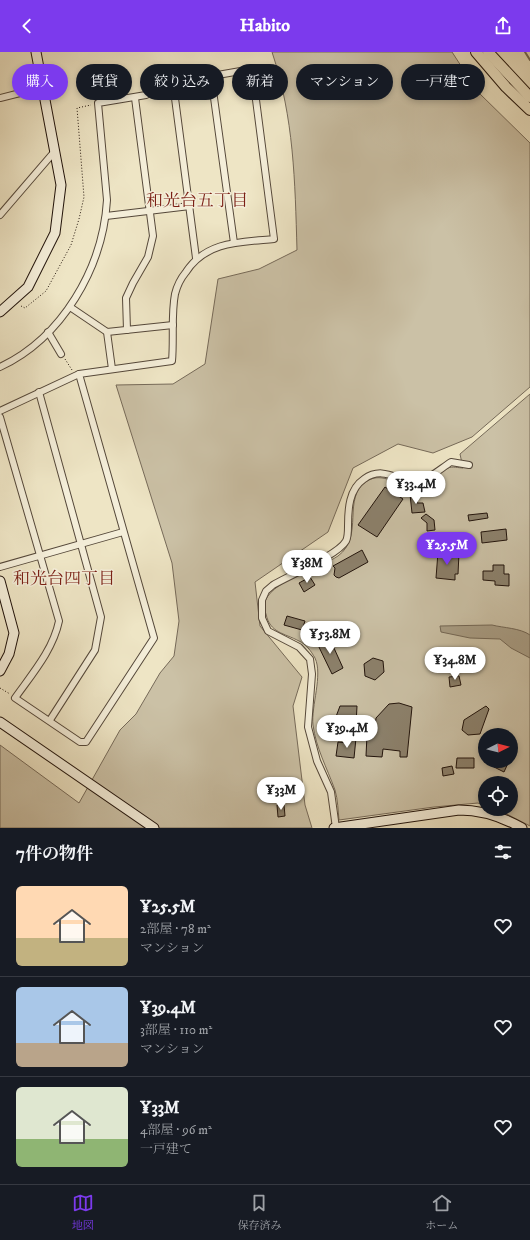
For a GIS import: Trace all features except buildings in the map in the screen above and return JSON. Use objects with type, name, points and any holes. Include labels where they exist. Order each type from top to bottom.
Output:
[{"type":"main road","points":[[476,52],[506,87],[530,110]]},
{"type":"main road","points":[[488,52],[530,97]]},
{"type":"street","points":[[36,52],[39,64]]},
{"type":"street","points":[[0,411],[77,375],[172,361],[175,293],[182,277],[196,258],[212,249],[234,243],[274,239],[252,69],[224,74]]},
{"type":"street","points":[[0,98],[12,95]]},
{"type":"street","points":[[0,368],[16,360],[48,332],[70,307],[92,266],[106,216],[107,200],[98,103],[140,97]]},
{"type":"street","points":[[127,330],[126,298],[152,246],[154,236],[135,98]]},
{"type":"street","points":[[0,312],[28,286],[55,233],[61,185],[46,100]]},
{"type":"street","points":[[175,100],[196,258]]},
{"type":"street","points":[[214,100],[234,243]]},
{"type":"street","points":[[0,215],[55,151]]},
{"type":"street","points":[[106,216],[190,206]]},
{"type":"street","points":[[70,307],[108,332],[173,324]]},
{"type":"street","points":[[48,332],[61,354]]},
{"type":"street","points":[[108,332],[112,369]]},
{"type":"street","points":[[0,417],[59,621],[56,635],[50,648],[15,698],[50,720],[80,742],[86,742],[154,638],[77,375]]},
{"type":"street","points":[[39,392],[82,543],[101,617],[95,650],[50,720]]},
{"type":"street","points":[[469,465],[451,462],[429,478],[415,482],[385,474],[376,474],[366,477],[359,483],[349,504],[346,540],[337,551],[273,584],[266,591],[262,600],[262,618],[268,631],[299,647],[310,659],[312,674],[308,727],[317,761],[331,792],[335,828],[444,812],[476,810],[495,814],[522,828]]},
{"type":"street","points":[[0,567],[123,532]]},
{"type":"street","points":[[0,581],[14,633],[9,654],[0,671]]},
{"type":"street","points":[[0,722],[154,828]]},
{"type":"path","points":[[12,301],[25,308],[46,291],[71,245],[84,197],[77,108],[98,103]]},
{"type":"path","points":[[61,354],[77,375]]},
{"type":"path","points":[[0,688],[15,698]]},
{"type":"shaded area","points":[[272,52],[452,52],[460,64],[401,64],[401,100],[485,99],[530,143],[530,387],[472,437],[433,453],[398,444],[353,468],[328,532],[255,582],[260,626],[302,677],[293,706],[305,805],[312,828],[0,828],[0,745],[79,803],[120,730],[136,714],[160,673],[174,656],[179,621],[172,563],[116,385],[173,384],[205,364],[218,279],[259,269],[297,250],[294,174],[285,100],[288,100],[288,64],[275,64]]},
{"type":"shaded area","points":[[530,394],[530,826],[511,816],[518,816],[518,776],[478,776],[478,803],[434,807],[339,820],[335,790],[314,733],[313,717],[318,673],[315,658],[304,644],[274,629],[268,620],[264,605],[268,597],[284,582],[330,561],[346,548],[352,528],[355,497],[359,488],[367,481],[373,478],[385,478],[408,486],[414,486],[428,482],[443,470],[450,467],[463,468],[460,454]]},
{"type":"shaded area","points":[[492,625],[517,630],[530,635],[530,658],[511,648],[500,639],[470,638],[441,632],[440,626]]},
{"type":"waterway","points":[[525,52],[530,60]]},
{"type":"district","name":"和光台五丁目","points":[[197,201]]},
{"type":"district","name":"和光台四丁目","points":[[64,579]]}]
